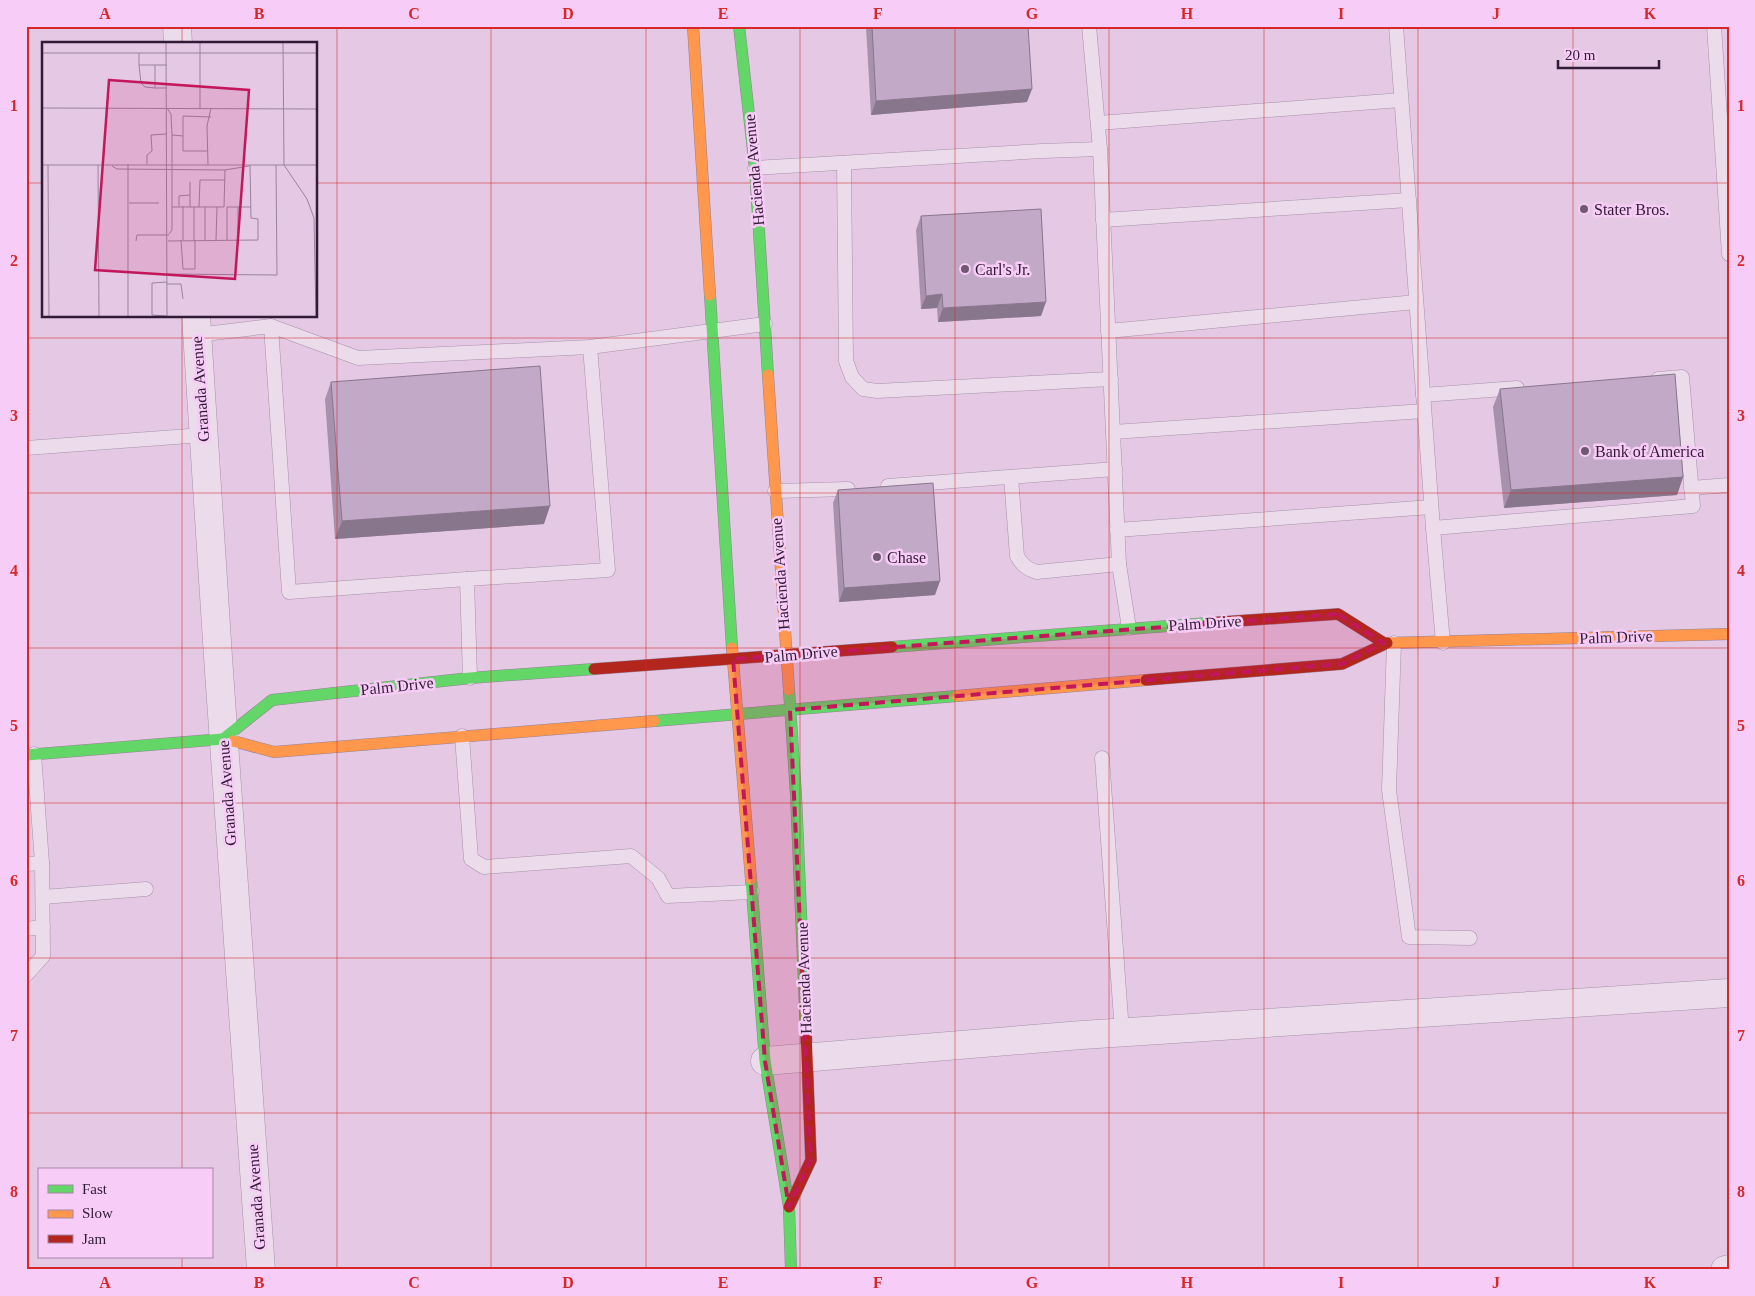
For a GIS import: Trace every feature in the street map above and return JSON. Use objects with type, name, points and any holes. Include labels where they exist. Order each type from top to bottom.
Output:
[{"type":"main road","name":"Hacienda Avenue","points":[[693,26],[737,715],[765,1061],[788,1207],[791,1270]]},
{"type":"main road","name":"Hacienda Avenue","points":[[739,26],[755,168],[796,795],[807,1057],[811,1160],[788,1207]]},
{"type":"main road","name":"Palm Drive","points":[[224,739],[272,700],[470,678],[1338,614],[1389,643]]},
{"type":"main road","name":"Palm Drive","points":[[30,755],[224,739],[274,752],[737,715],[1342,664],[1389,643],[1729,634]]},
{"type":"street","points":[[177,26],[178,42]]},
{"type":"street","name":"Granada Avenue","points":[[196,325],[262,1270]]},
{"type":"street","points":[[765,1061],[1122,1032],[1729,993]]},
{"type":"lane","points":[[1089,26],[1100,149],[1119,564],[1129,628]]},
{"type":"lane","points":[[1396,26],[1431,506],[1443,643]]},
{"type":"lane","points":[[1714,26],[1729,254]]},
{"type":"lane","points":[[1098,123],[1401,100]]},
{"type":"lane","points":[[755,168],[1100,149]]},
{"type":"lane","points":[[844,163],[846,361],[852,377],[864,389],[877,391],[1111,379]]},
{"type":"lane","points":[[1103,220],[1409,200]]},
{"type":"lane","points":[[1108,331],[1416,302]]},
{"type":"lane","points":[[196,325],[271,326],[358,358],[590,347],[765,324]]},
{"type":"lane","points":[[271,326],[289,592],[608,570],[590,347]]},
{"type":"lane","points":[[1433,528],[1692,506],[1682,378],[1642,380]]},
{"type":"lane","points":[[1423,395],[1533,387]]},
{"type":"lane","points":[[1113,432],[1424,411]]},
{"type":"lane","points":[[26,448],[203,435]]},
{"type":"lane","points":[[888,486],[1115,469]]},
{"type":"lane","points":[[1011,477],[1017,556],[1021,564],[1028,570],[1037,572],[1119,564]]},
{"type":"lane","points":[[1691,488],[1729,485]]},
{"type":"lane","points":[[775,491],[848,489]]},
{"type":"lane","points":[[1117,530],[1431,506]]},
{"type":"lane","points":[[467,579],[470,678]]},
{"type":"lane","points":[[1389,643],[1390,790],[1409,937],[1470,938]]},
{"type":"lane","points":[[462,736],[471,859],[484,867],[631,856],[658,878],[668,896],[752,892]]},
{"type":"lane","points":[[26,975],[43,956],[42,863],[30,755]]},
{"type":"lane","points":[[1102,758],[1122,1032]]},
{"type":"lane","points":[[26,864],[42,863]]},
{"type":"lane","points":[[42,897],[146,889]]},
{"type":"lane","points":[[26,929],[43,927]]},
{"type":"highlighted area","points":[[1338,614],[1384,643],[1342,664],[790,710],[811,1160],[789,1207],[765,1061],[733,659]]},
{"type":"building","points":[[872,26],[1028,26],[1032,89],[876,101]]},
{"type":"building","points":[[1041,209],[1046,302],[943,308],[942,294],[926,296],[921,216]]},
{"type":"building","points":[[540,366],[550,506],[342,521],[331,382]]},
{"type":"building","name":"Bank of America","points":[[1675,374],[1683,477],[1511,490],[1500,389]]},
{"type":"building","points":[[933,483],[940,581],[844,588],[838,490]]},
{"type":"traffic: fast","points":[[739,26],[755,168],[768,375]]},
{"type":"traffic: fast","points":[[710,295],[732,648]]},
{"type":"traffic: fast","points":[[892,647],[1208,623]]},
{"type":"traffic: fast","points":[[223,739],[272,700],[470,678],[594,669]]},
{"type":"traffic: fast","points":[[789,690],[796,795],[806,1031]]},
{"type":"traffic: fast","points":[[654,721],[957,696]]},
{"type":"traffic: fast","points":[[26,755],[223,739],[233,741]]},
{"type":"traffic: fast","points":[[751,879],[765,1061],[789,1207],[791,1270]]},
{"type":"traffic: slow","points":[[693,26],[710,295]]},
{"type":"traffic: slow","points":[[768,375],[789,690]]},
{"type":"traffic: slow","points":[[1387,643],[1729,634]]},
{"type":"traffic: slow","points":[[732,648],[751,879]]},
{"type":"traffic: slow","points":[[957,696],[1146,680]]},
{"type":"traffic: slow","points":[[233,741],[274,752],[654,721]]},
{"type":"traffic: jam","points":[[1208,623],[1338,614],[1384,643]]},
{"type":"traffic: jam","points":[[1146,680],[1342,664],[1387,643]]},
{"type":"traffic: jam","points":[[594,669],[892,647]]},
{"type":"traffic: jam","points":[[789,1207],[811,1160],[806,1031]]},
{"type":"place","name":"Stater Bros.","points":[[1584,209]]},
{"type":"place","name":"Carl's Jr.","points":[[965,269]]},
{"type":"place","name":"Bank of America","points":[[1585,451]]},
{"type":"place","name":"Chase","points":[[877,557]]}]
